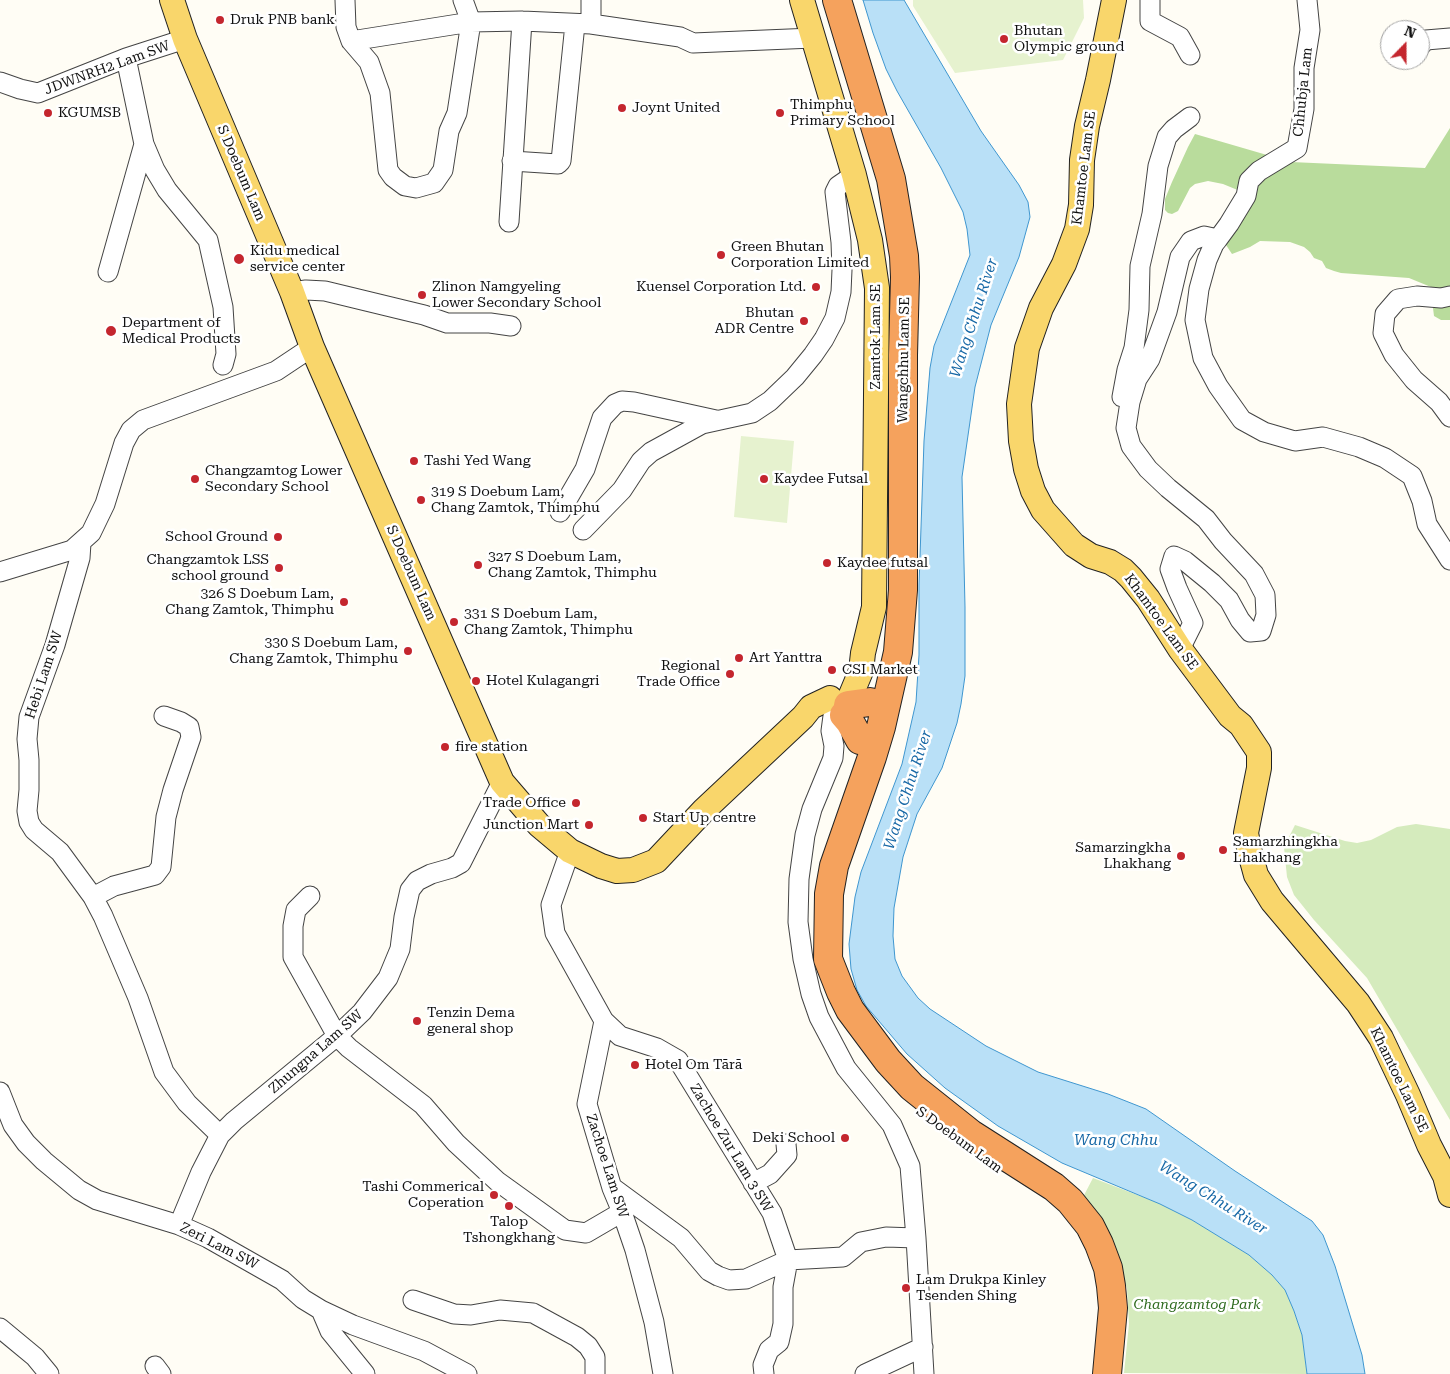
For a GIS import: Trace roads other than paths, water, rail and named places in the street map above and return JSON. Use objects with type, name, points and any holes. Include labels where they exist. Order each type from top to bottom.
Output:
[{"type":"highway","name":"Wangchhu Lam SE","points":[[823,0],[883,212],[889,254],[886,623],[882,650],[842,707]]},
{"type":"highway","name":"Wangchhu Lam SE","points":[[837,0],[891,179],[904,256],[905,277],[903,355],[903,590],[898,652],[870,734]]},
{"type":"highway","name":"S Doebum Lam","points":[[842,707],[870,734],[872,757],[818,859],[809,910],[811,953],[824,997],[855,1045],[902,1097],[927,1121],[1043,1198],[1070,1224],[1083,1249],[1094,1288],[1095,1307],[1088,1374]]},
{"type":"highway","name":"S Doebum Lam","points":[[845,808],[829,894],[827,935],[828,959],[841,992],[850,1010],[888,1061],[912,1087],[971,1134],[1054,1187],[1090,1226],[1104,1256],[1113,1308],[1107,1374]]},
{"type":"main road","name":"S Doebum Lam","points":[[172,0],[185,39],[292,292],[312,347],[502,782],[539,825],[570,851],[601,866],[617,871],[633,870],[656,860],[704,810],[802,717],[842,707]]},
{"type":"main road","name":"Zamtok Lam SE","points":[[802,0],[854,175],[870,240],[877,288],[874,607],[863,653],[861,671],[842,707]]},
{"type":"main road","name":"Khamtoe Lam SE","points":[[1114,0],[1087,126],[1082,160],[1082,206],[1077,229],[1064,264],[1041,308],[1027,348],[1019,404],[1021,441],[1026,469],[1033,491],[1043,510],[1074,545],[1091,556],[1110,562],[1124,570],[1148,599],[1180,649],[1230,716],[1241,725],[1259,752],[1259,768],[1246,833],[1256,874],[1272,901],[1358,1003],[1381,1038],[1445,1176],[1450,1195]]},
{"type":"street","points":[[345,0],[346,27],[351,41],[369,62],[380,93],[388,170],[393,178],[404,186],[416,188],[434,183],[443,170],[449,131],[458,114],[471,22],[463,0]]},
{"type":"street","points":[[512,161],[558,164],[561,162],[583,24],[591,0]]},
{"type":"street","points":[[1150,0],[1150,21],[1180,37],[1190,55]]},
{"type":"street","name":"Chhubja Lam","points":[[1307,0],[1310,30],[1304,68],[1304,109],[1297,148],[1259,170],[1249,181],[1246,196],[1230,224],[1214,244],[1199,288],[1194,320],[1203,358],[1218,386],[1242,420],[1264,432],[1295,441],[1323,438],[1359,447],[1385,458],[1412,476],[1422,501],[1427,524],[1450,560]]},
{"type":"street","points":[[351,41],[471,22],[522,21],[583,24],[680,37],[693,43],[813,38]]},
{"type":"street","points":[[509,222],[522,21]]},
{"type":"street","points":[[1430,40],[1450,38]]},
{"type":"street","name":"JDWNRH2 Lam SW","points":[[0,82],[38,93],[126,58],[185,39]]},
{"type":"street","points":[[126,58],[144,144],[155,170],[167,190],[208,240],[223,307],[226,354],[223,366]]},
{"type":"street","points":[[1180,649],[1193,622],[1170,569],[1174,556],[1185,561],[1218,588],[1229,600],[1240,620],[1250,632],[1261,631],[1266,615],[1265,594],[1254,574],[1223,542],[1206,519],[1148,470],[1131,446],[1122,405],[1127,370],[1134,348],[1139,310],[1140,266],[1152,214],[1158,166],[1167,137],[1190,117]]},
{"type":"street","points":[[108,272],[144,144]]},
{"type":"street","points":[[583,530],[622,490],[642,461],[652,452],[702,424],[752,413],[770,401],[795,376],[824,339],[835,318],[841,292],[841,242],[835,192],[838,186],[854,175]]},
{"type":"street","points":[[1126,428],[1130,402],[1137,379],[1150,359],[1167,312],[1180,256],[1191,241],[1204,236],[1218,239]]},
{"type":"street","points":[[292,292],[306,290],[325,291],[424,315],[447,323],[490,323],[511,326]]},
{"type":"street","points":[[1450,296],[1441,298],[1417,296],[1398,299],[1386,314],[1383,333],[1394,355],[1414,380],[1439,402],[1450,417]]},
{"type":"street","name":"Hebi Lam SW","points":[[220,1136],[187,1103],[164,1072],[138,998],[93,897],[60,852],[34,830],[29,822],[27,811],[29,783],[28,717],[55,645],[80,558],[81,543],[92,533],[105,504],[124,443],[131,430],[143,420],[276,371],[312,347]]},
{"type":"street","points":[[560,512],[586,469],[602,418],[615,404],[622,401],[634,402],[717,421]]},
{"type":"street","points":[[0,572],[72,550],[81,543]]},
{"type":"street","points":[[842,707],[831,731],[834,746],[833,758],[812,809],[804,835],[799,879],[798,922],[802,959],[819,1017],[846,1068],[892,1125],[910,1166],[924,1374]]},
{"type":"street","points":[[93,897],[114,886],[155,875],[161,867],[166,817],[191,737],[189,727],[164,716]]},
{"type":"street","name":"Zhungna Lam SW","points":[[179,1224],[201,1172],[220,1136],[234,1121],[338,1036],[362,1012],[388,978],[400,949],[410,890],[417,880],[461,863],[502,782]]},
{"type":"street","points":[[570,851],[551,905],[556,932],[604,1021]]},
{"type":"street","points":[[310,896],[296,910],[293,926],[293,957],[338,1036],[349,1048],[423,1105],[456,1143],[497,1181],[565,1230],[586,1233],[622,1212]]},
{"type":"street","name":"Zachoe Zur Lam 3 SW","points":[[604,1021],[620,1036],[657,1048],[678,1060],[772,1213],[788,1260],[783,1287],[783,1324],[779,1342],[768,1350],[763,1365],[764,1374]]},
{"type":"street","name":"Zachoe Lam SW","points":[[604,1021],[587,1104],[649,1302],[663,1374]]},
{"type":"street","name":"Zeri Lam SW","points":[[0,1092],[13,1125],[26,1143],[44,1161],[79,1190],[97,1200],[179,1224],[243,1257],[282,1280],[304,1299],[321,1310],[353,1325],[424,1351],[467,1374]]},
{"type":"street","points":[[754,1183],[770,1174],[787,1155],[786,1144]]},
{"type":"street","points":[[612,1188],[680,1238],[709,1271],[729,1280],[746,1279],[788,1260],[843,1257],[862,1242],[886,1237],[916,1238]]},
{"type":"street","points":[[413,1300],[454,1314],[500,1310],[533,1312],[578,1337],[588,1346],[596,1357],[595,1374]]},
{"type":"street","points":[[321,1310],[330,1330],[365,1374]]},
{"type":"street","points":[[0,1328],[35,1357],[50,1374]]},
{"type":"street","points":[[865,1374],[923,1347]]},
{"type":"water","name":"Wang Chhu","points":[[863,0],[904,0],[981,131],[1019,185],[1028,202],[1030,217],[1019,257],[991,325],[975,387],[962,477],[965,676],[957,723],[942,768],[917,814],[903,857],[894,908],[893,936],[895,959],[902,976],[918,998],[930,1009],[986,1046],[1038,1072],[1108,1094],[1146,1109],[1235,1171],[1312,1221],[1323,1235],[1335,1266],[1362,1355],[1365,1374],[1307,1374],[1302,1335],[1285,1290],[1272,1275],[1249,1255],[1192,1220],[1160,1204],[1062,1163],[998,1126],[945,1088],[907,1054],[866,1006],[857,990],[851,969],[849,944],[855,897],[861,872],[902,764],[916,702],[919,655],[919,585],[924,441],[930,368],[934,346],[970,255],[963,212],[886,69]]},
{"type":"place","name":"Druk PNB bank","points":[[220,20]]},
{"type":"place","name":"Bhutan Olympic ground","points":[[1004,39]]},
{"type":"place","name":"Joynt United","points":[[622,108]]},
{"type":"place","name":"KGUMSB","points":[[48,113]]},
{"type":"place","name":"Thimphu Primary School","points":[[780,113]]},
{"type":"place","name":"Green Bhutan Corporation Limited","points":[[721,255]]},
{"type":"place","name":"Kidu medical service center","points":[[239,259]]},
{"type":"place","name":"Kuensel Corporation Ltd.","points":[[816,287]]},
{"type":"place","name":"Zlinon Namgyeling Lower Secondary School","points":[[422,295]]},
{"type":"place","name":"Bhutan ADR Centre","points":[[804,321]]},
{"type":"place","name":"Department of Medical Products","points":[[111,331]]},
{"type":"place","name":"Tashi Yed Wang","points":[[414,461]]},
{"type":"place","name":"Changzamtog Lower Secondary School","points":[[195,479]]},
{"type":"place","name":"Kaydee Futsal","points":[[764,479]]},
{"type":"place","name":"319 S Doebum Lam, Chang Zamtok, Thimphu","points":[[421,500]]},
{"type":"place","name":"School Ground","points":[[278,537]]},
{"type":"place","name":"Kaydee futsal","points":[[827,563]]},
{"type":"place","name":"327 S Doebum Lam, Chang Zamtok, Thimphu","points":[[478,565]]},
{"type":"place","name":"Changzamtok LSS school ground","points":[[279,568]]},
{"type":"place","name":"326 S Doebum Lam, Chang Zamtok, Thimphu","points":[[344,602]]},
{"type":"place","name":"331 S Doebum Lam, Chang Zamtok, Thimphu","points":[[454,622]]},
{"type":"place","name":"330 S Doebum Lam, Chang Zamtok, Thimphu","points":[[408,651]]},
{"type":"place","name":"Art Yanttra","points":[[739,658]]},
{"type":"place","name":"CSI Market","points":[[832,670]]},
{"type":"place","name":"Regional Trade Office","points":[[730,674]]},
{"type":"place","name":"Hotel Kulagangri","points":[[476,681]]},
{"type":"place","name":"fire station","points":[[445,747]]},
{"type":"place","name":"Trade Office","points":[[576,803]]},
{"type":"place","name":"Start Up centre","points":[[643,818]]},
{"type":"place","name":"Junction Mart","points":[[589,825]]},
{"type":"place","name":"Samarzhingkha Lhakhang","points":[[1223,850]]},
{"type":"place","name":"Samarzingkha Lhakhang","points":[[1181,856]]},
{"type":"place","name":"Tenzin Dema general shop","points":[[417,1021]]},
{"type":"place","name":"Hotel Om Tārā","points":[[635,1065]]},
{"type":"place","name":"Deki School","points":[[845,1138]]},
{"type":"place","name":"Tashi Commerical Coperation","points":[[494,1195]]},
{"type":"place","name":"Talop Tshongkhang","points":[[509,1206]]},
{"type":"place","name":"Lam Drukpa Kinley Tsenden Shing","points":[[906,1288]]},
{"type":"water label","name":"Wang Chhu River","points":[[974,318]]},
{"type":"water label","name":"Wang Chhu River","points":[[908,790]]},
{"type":"water label","name":"Wang Chhu River","points":[[1213,1198]]},
{"type":"park label","name":"Changzamtog Park","points":[[1197,1305]]}]
